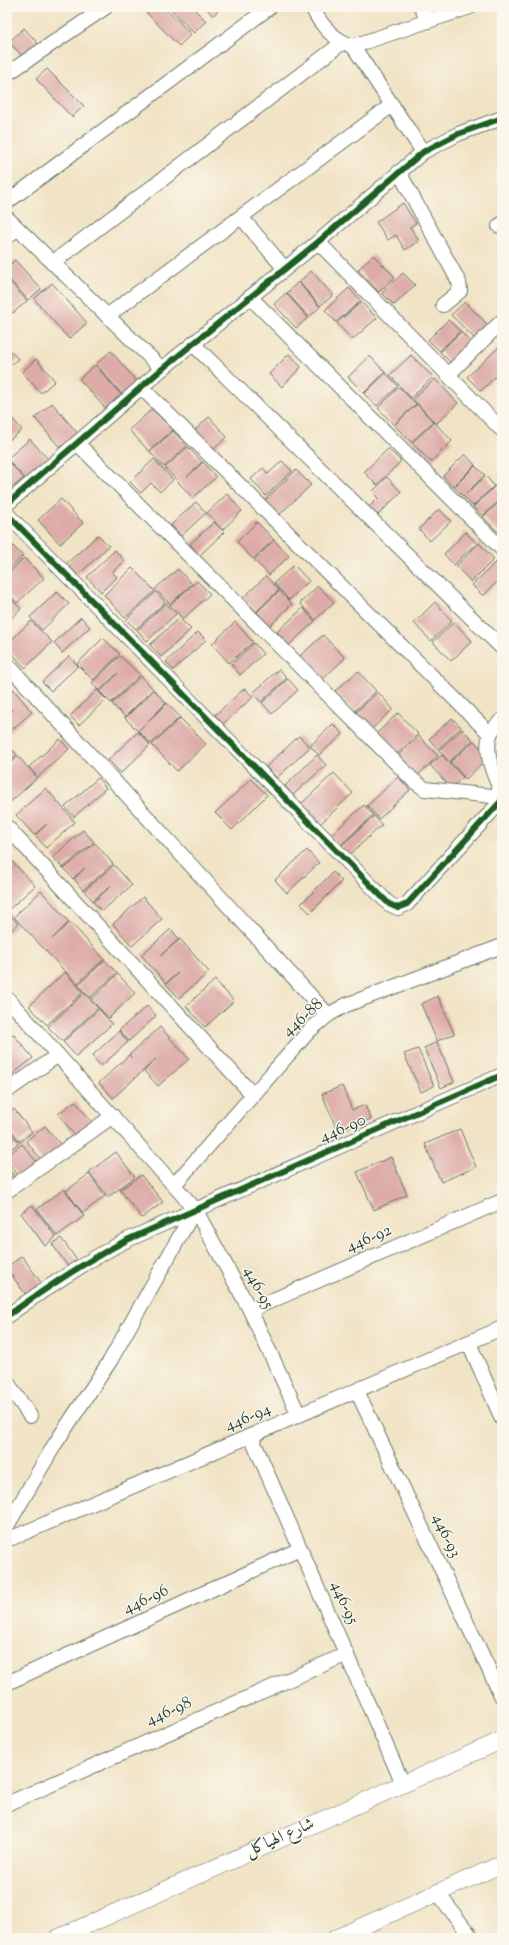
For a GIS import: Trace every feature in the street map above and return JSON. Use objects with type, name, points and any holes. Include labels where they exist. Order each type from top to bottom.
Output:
[{"type":"street","points":[[7,74],[106,7]]},
{"type":"street","points":[[7,202],[270,7]]},
{"type":"street","points":[[312,7],[328,33],[348,45],[392,105],[423,152]]},
{"type":"street","points":[[421,7],[428,21]]},
{"type":"street","points":[[52,262],[348,45],[470,7]]},
{"type":"street","points":[[107,316],[392,105]]},
{"type":"street","points":[[7,504],[162,369],[318,242],[423,152],[458,134],[502,118]]},
{"type":"street","points":[[399,172],[460,287],[460,291],[443,305]]},
{"type":"street","points":[[241,216],[284,269]]},
{"type":"street","points":[[10,228],[52,262],[162,369]]},
{"type":"street","points":[[318,242],[502,430]]},
{"type":"street","points":[[250,297],[502,549]]},
{"type":"street","points":[[448,375],[502,321]]},
{"type":"street","points":[[193,344],[502,648]]},
{"type":"street","points":[[141,387],[490,734]]},
{"type":"street","points":[[77,443],[414,781],[425,789],[502,799]]},
{"type":"street","points":[[7,514],[389,904],[398,908],[407,904],[502,799]]},
{"type":"street","points":[[7,664],[328,1015]]},
{"type":"street","points":[[502,720],[490,734],[489,747],[492,769],[502,793]]},
{"type":"street","points":[[7,827],[253,1095]]},
{"type":"street","name":"446-88","points":[[174,1184],[310,1030],[328,1015],[346,1005],[502,946]]},
{"type":"street","name":"446-95","points":[[7,998],[195,1209],[250,1310],[299,1415]]},
{"type":"street","points":[[7,1091],[58,1055]]},
{"type":"street","name":"446-90","points":[[7,1316],[57,1279],[90,1259],[195,1209],[502,1075]]},
{"type":"street","points":[[7,1192],[113,1116]]},
{"type":"street","name":"446-92","points":[[250,1310],[502,1201]]},
{"type":"street","points":[[7,1526],[55,1444],[110,1362],[195,1209]]},
{"type":"street","name":"446-94","points":[[7,1539],[502,1328]]},
{"type":"street","points":[[469,1343],[502,1419]]},
{"type":"street","points":[[7,1382],[30,1416]]},
{"type":"street","name":"446-93","points":[[357,1391],[502,1697]]},
{"type":"street","name":"446-95","points":[[251,1436],[403,1784]]},
{"type":"street","name":"446-96","points":[[7,1683],[300,1549]]},
{"type":"street","name":"446-98","points":[[7,1804],[346,1654]]},
{"type":"street","name":"شارع الهياكل","points":[[58,1938],[502,1740]]},
{"type":"street","points":[[336,1938],[502,1864]]},
{"type":"street","points":[[437,1892],[472,1938]]},
{"type":"building","points":[[147,7],[165,7],[191,34],[179,46],[144,10]]},
{"type":"building","points":[[169,7],[192,7],[206,21],[194,33]]},
{"type":"building","points":[[205,7],[221,7],[213,16]]},
{"type":"building","points":[[24,28],[41,47],[26,60],[9,42]]},
{"type":"building","points":[[47,69],[84,106],[72,117],[36,79]]},
{"type":"building","points":[[403,203],[416,223],[410,227],[419,241],[405,250],[396,235],[388,240],[376,222]]},
{"type":"building","points":[[373,255],[395,277],[379,292],[358,270]]},
{"type":"building","points":[[15,260],[41,289],[28,300],[7,277],[7,267]]},
{"type":"building","points":[[311,271],[333,295],[320,306],[299,282]]},
{"type":"building","points":[[403,273],[415,285],[394,305],[382,293]]},
{"type":"building","points":[[7,279],[27,301],[13,313],[7,306]]},
{"type":"building","points":[[298,282],[320,307],[309,317],[287,293]]},
{"type":"building","points":[[52,283],[87,323],[69,339],[34,299]]},
{"type":"building","points":[[349,288],[361,301],[336,322],[325,310]]},
{"type":"building","points":[[286,293],[308,318],[296,328],[274,304]]},
{"type":"building","points":[[361,302],[377,318],[352,340],[337,323]]},
{"type":"building","points":[[465,302],[489,326],[475,339],[451,315]]},
{"type":"building","points":[[448,320],[460,331],[440,351],[428,340]]},
{"type":"building","points":[[461,332],[472,344],[452,364],[440,352]]},
{"type":"building","points":[[7,347],[18,359],[7,368]]},
{"type":"building","points":[[499,347],[502,350],[502,370],[481,391],[467,377]]},
{"type":"building","points":[[111,351],[138,383],[123,396],[96,364]]},
{"type":"building","points":[[289,354],[301,367],[282,387],[269,374]]},
{"type":"building","points":[[411,355],[433,377],[411,398],[390,375]]},
{"type":"building","points":[[370,356],[385,372],[364,393],[348,377]]},
{"type":"building","points":[[36,359],[55,381],[41,393],[22,372]]},
{"type":"building","points":[[95,365],[123,397],[107,410],[79,379]]},
{"type":"building","points":[[386,373],[398,386],[377,406],[364,394]]},
{"type":"building","points":[[435,379],[458,403],[436,424],[413,399]]},
{"type":"building","points":[[399,387],[416,404],[394,425],[378,408]]},
{"type":"building","points":[[52,403],[79,435],[62,450],[35,418]]},
{"type":"building","points":[[417,404],[433,422],[411,442],[394,425]]},
{"type":"building","points":[[152,409],[173,430],[149,451],[129,430]]},
{"type":"building","points":[[209,417],[227,437],[212,451],[193,432]]},
{"type":"building","points":[[12,418],[22,430],[7,442],[7,423]]},
{"type":"building","points":[[434,422],[452,441],[431,462],[412,443]]},
{"type":"building","points":[[173,431],[187,446],[164,467],[150,452]]},
{"type":"building","points":[[30,439],[48,459],[25,479],[7,459]]},
{"type":"building","points":[[188,447],[202,462],[187,477],[203,462],[216,477],[193,498],[165,468]]},
{"type":"building","points":[[388,449],[401,461],[377,485],[364,472]]},
{"type":"building","points":[[465,454],[475,465],[453,487],[443,476]]},
{"type":"building","points":[[154,459],[173,480],[160,492],[151,483],[141,493],[130,482]]},
{"type":"building","points":[[282,461],[292,471],[266,496],[251,479],[263,468],[268,474]]},
{"type":"building","points":[[9,462],[24,478],[7,492],[7,464]]},
{"type":"building","points":[[475,466],[485,475],[466,494],[486,476],[494,486],[473,506],[454,487]]},
{"type":"building","points":[[296,470],[311,485],[279,515],[265,500]]},
{"type":"building","points":[[387,477],[401,492],[377,516],[368,508],[378,498],[372,492]]},
{"type":"building","points":[[495,486],[502,493],[502,498],[483,516],[473,507]]},
{"type":"building","points":[[227,494],[242,511],[222,530],[207,513]]},
{"type":"building","points":[[61,499],[83,523],[60,544],[38,520]]},
{"type":"building","points":[[502,500],[502,528],[498,532],[483,517]]},
{"type":"building","points":[[196,502],[206,513],[181,536],[171,525]]},
{"type":"building","points":[[439,509],[451,521],[430,541],[419,529]]},
{"type":"building","points":[[214,522],[224,532],[199,556],[190,544]]},
{"type":"building","points":[[257,522],[274,540],[253,559],[237,542]]},
{"type":"building","points":[[466,532],[476,543],[454,565],[444,554]]},
{"type":"building","points":[[98,535],[109,546],[78,575],[66,564]]},
{"type":"building","points":[[274,540],[289,556],[269,575],[254,560]]},
{"type":"building","points":[[8,541],[23,556],[7,571],[7,542]]},
{"type":"building","points":[[479,543],[494,559],[471,582],[456,566]]},
{"type":"building","points":[[115,550],[125,561],[112,572],[117,577],[101,592],[87,577]]},
{"type":"building","points":[[24,558],[44,578],[17,603],[7,593],[7,574]]},
{"type":"building","points":[[496,562],[502,567],[502,577],[483,596],[472,585]]},
{"type":"building","points":[[294,565],[309,581],[289,600],[274,583]]},
{"type":"building","points":[[132,568],[155,591],[125,618],[104,595]]},
{"type":"building","points":[[178,569],[192,584],[170,604],[155,589]]},
{"type":"building","points":[[266,576],[279,590],[256,612],[243,598]]},
{"type":"building","points":[[197,581],[210,594],[183,619],[170,605]]},
{"type":"building","points":[[318,586],[334,602],[315,620],[300,603]]},
{"type":"building","points":[[279,591],[292,604],[270,626],[257,612]]},
{"type":"building","points":[[57,592],[69,604],[42,630],[30,617]]},
{"type":"building","points":[[156,592],[165,602],[136,629],[126,620]]},
{"type":"building","points":[[7,595],[21,609],[7,622]]},
{"type":"building","points":[[435,602],[452,621],[431,641],[414,623]]},
{"type":"building","points":[[166,603],[176,614],[147,641],[137,630]]},
{"type":"building","points":[[303,608],[315,621],[289,645],[277,632]]},
{"type":"building","points":[[81,617],[90,627],[62,653],[54,643]]},
{"type":"building","points":[[179,618],[191,629],[161,657],[150,645]]},
{"type":"building","points":[[31,621],[52,642],[25,668],[7,648],[7,644]]},
{"type":"building","points":[[235,622],[253,642],[229,663],[212,644]]},
{"type":"building","points":[[454,622],[472,641],[451,661],[433,642]]},
{"type":"building","points":[[198,632],[206,640],[173,670],[166,662]]},
{"type":"building","points":[[323,635],[345,658],[322,680],[300,656]]},
{"type":"building","points":[[103,638],[120,654],[93,680],[77,664]]},
{"type":"building","points":[[254,643],[263,654],[240,675],[231,664]]},
{"type":"building","points":[[69,656],[78,666],[51,691],[42,682]]},
{"type":"building","points":[[120,656],[140,675],[111,703],[100,692],[118,673],[99,691],[92,683]]},
{"type":"building","points":[[279,669],[287,678],[261,702],[253,693]]},
{"type":"building","points":[[358,671],[376,691],[354,712],[335,691]]},
{"type":"building","points":[[141,676],[153,689],[125,717],[112,704]]},
{"type":"building","points":[[288,679],[298,690],[272,714],[262,703]]},
{"type":"building","points":[[245,688],[253,697],[223,724],[215,715]]},
{"type":"building","points":[[13,689],[32,712],[7,734],[7,694]]},
{"type":"building","points":[[97,690],[106,699],[79,725],[70,716]]},
{"type":"building","points":[[154,690],[166,703],[138,731],[125,718]]},
{"type":"building","points":[[378,692],[393,709],[371,730],[355,713]]},
{"type":"building","points":[[167,703],[180,717],[151,744],[138,731]]},
{"type":"building","points":[[398,713],[418,734],[395,756],[375,735]]},
{"type":"building","points":[[180,718],[206,744],[177,771],[152,745]]},
{"type":"building","points":[[452,718],[461,727],[438,749],[429,739]]},
{"type":"building","points":[[333,724],[343,734],[319,755],[310,746]]},
{"type":"building","points":[[462,729],[473,740],[449,762],[439,750]]},
{"type":"building","points":[[138,732],[150,745],[121,773],[108,760]]},
{"type":"building","points":[[299,736],[310,747],[277,778],[266,767]]},
{"type":"building","points":[[419,736],[438,756],[415,778],[396,757]]},
{"type":"building","points":[[60,739],[69,749],[38,777],[29,767]]},
{"type":"building","points":[[474,741],[489,757],[466,779],[450,762]]},
{"type":"building","points":[[7,744],[17,755],[7,764]]},
{"type":"building","points":[[317,755],[326,765],[293,795],[285,786]]},
{"type":"building","points":[[442,755],[463,777],[451,788],[430,765]]},
{"type":"building","points":[[18,756],[37,778],[7,805],[7,766]]},
{"type":"building","points":[[334,773],[353,793],[320,824],[301,804]]},
{"type":"building","points":[[398,777],[410,790],[379,819],[367,806]]},
{"type":"building","points":[[98,778],[106,788],[74,817],[65,807]]},
{"type":"building","points":[[251,779],[267,795],[232,830],[215,813]]},
{"type":"building","points":[[46,788],[75,822],[46,848],[35,835],[47,824],[34,835],[16,815]]},
{"type":"building","points":[[364,805],[373,815],[340,846],[330,836]]},
{"type":"building","points":[[374,816],[382,825],[349,855],[341,846]]},
{"type":"building","points":[[83,830],[94,842],[63,868],[53,857]]},
{"type":"building","points":[[95,843],[113,864],[83,890],[74,879],[85,868],[73,879],[64,869]]},
{"type":"building","points":[[307,850],[319,863],[287,893],[275,880]]},
{"type":"building","points":[[12,861],[35,886],[7,911],[7,865]]},
{"type":"building","points":[[114,865],[132,885],[102,911],[93,902],[111,886],[93,901],[84,891]]},
{"type":"building","points":[[333,872],[342,881],[310,913],[301,904]]},
{"type":"building","points":[[41,891],[69,922],[52,939],[70,922],[104,959],[77,984],[14,917]]},
{"type":"building","points":[[143,897],[162,919],[132,946],[113,924]]},
{"type":"building","points":[[7,911],[18,924],[7,934]]},
{"type":"building","points":[[171,929],[179,939],[160,956],[180,939],[209,972],[179,998],[166,984],[178,973],[166,983],[141,955]]},
{"type":"building","points":[[105,960],[117,973],[90,998],[78,985]]},
{"type":"building","points":[[65,972],[83,992],[47,1025],[29,1006]]},
{"type":"building","points":[[118,974],[135,993],[109,1018],[91,1000]]},
{"type":"building","points":[[215,980],[234,1001],[205,1027],[186,1006]]},
{"type":"building","points":[[84,993],[98,1008],[62,1041],[48,1027]]},
{"type":"building","points":[[438,996],[454,1034],[437,1041],[421,1004]]},
{"type":"building","points":[[147,1006],[156,1016],[129,1041],[119,1030]]},
{"type":"building","points":[[99,1009],[112,1024],[76,1056],[63,1042]]},
{"type":"building","points":[[160,1027],[189,1059],[158,1086],[144,1071],[156,1059],[113,1098],[99,1083]]},
{"type":"building","points":[[119,1031],[128,1042],[101,1066],[92,1056]]},
{"type":"building","points":[[13,1034],[33,1058],[7,1079],[7,1039]]},
{"type":"building","points":[[437,1042],[454,1082],[441,1088],[424,1048]]},
{"type":"building","points":[[418,1049],[434,1086],[421,1092],[404,1054]]},
{"type":"building","points":[[342,1086],[352,1110],[365,1105],[371,1119],[338,1132],[322,1094]]},
{"type":"building","points":[[75,1101],[95,1126],[78,1140],[58,1114]]},
{"type":"building","points":[[14,1109],[32,1132],[20,1142],[7,1125],[7,1114]]},
{"type":"building","points":[[45,1126],[65,1150],[46,1165],[26,1141]]},
{"type":"building","points":[[7,1128],[19,1143],[7,1152]]},
{"type":"building","points":[[460,1129],[476,1167],[441,1182],[425,1144]]},
{"type":"building","points":[[22,1144],[40,1166],[22,1180],[7,1161],[7,1156]]},
{"type":"building","points":[[116,1152],[135,1177],[108,1197],[89,1172]]},
{"type":"building","points":[[391,1157],[407,1195],[374,1210],[357,1172]]},
{"type":"building","points":[[7,1167],[18,1181],[7,1190]]},
{"type":"building","points":[[89,1174],[105,1196],[83,1213],[66,1191]]},
{"type":"building","points":[[141,1175],[163,1202],[142,1218],[120,1190]]},
{"type":"building","points":[[64,1189],[84,1216],[57,1236],[37,1209]]},
{"type":"building","points":[[32,1205],[56,1237],[45,1246],[21,1213]]},
{"type":"building","points":[[61,1238],[81,1266],[72,1272],[52,1244]]},
{"type":"building","points":[[22,1256],[45,1288],[29,1299],[7,1269],[7,1267]]},
{"type":"cycle path","points":[[7,504],[162,369],[318,242],[423,152],[458,134],[502,118]]},
{"type":"cycle path","points":[[7,514],[389,904],[398,908],[407,904],[502,800]]},
{"type":"cycle path","points":[[7,1316],[36,1295],[96,1257],[127,1240],[502,1075]]}]
